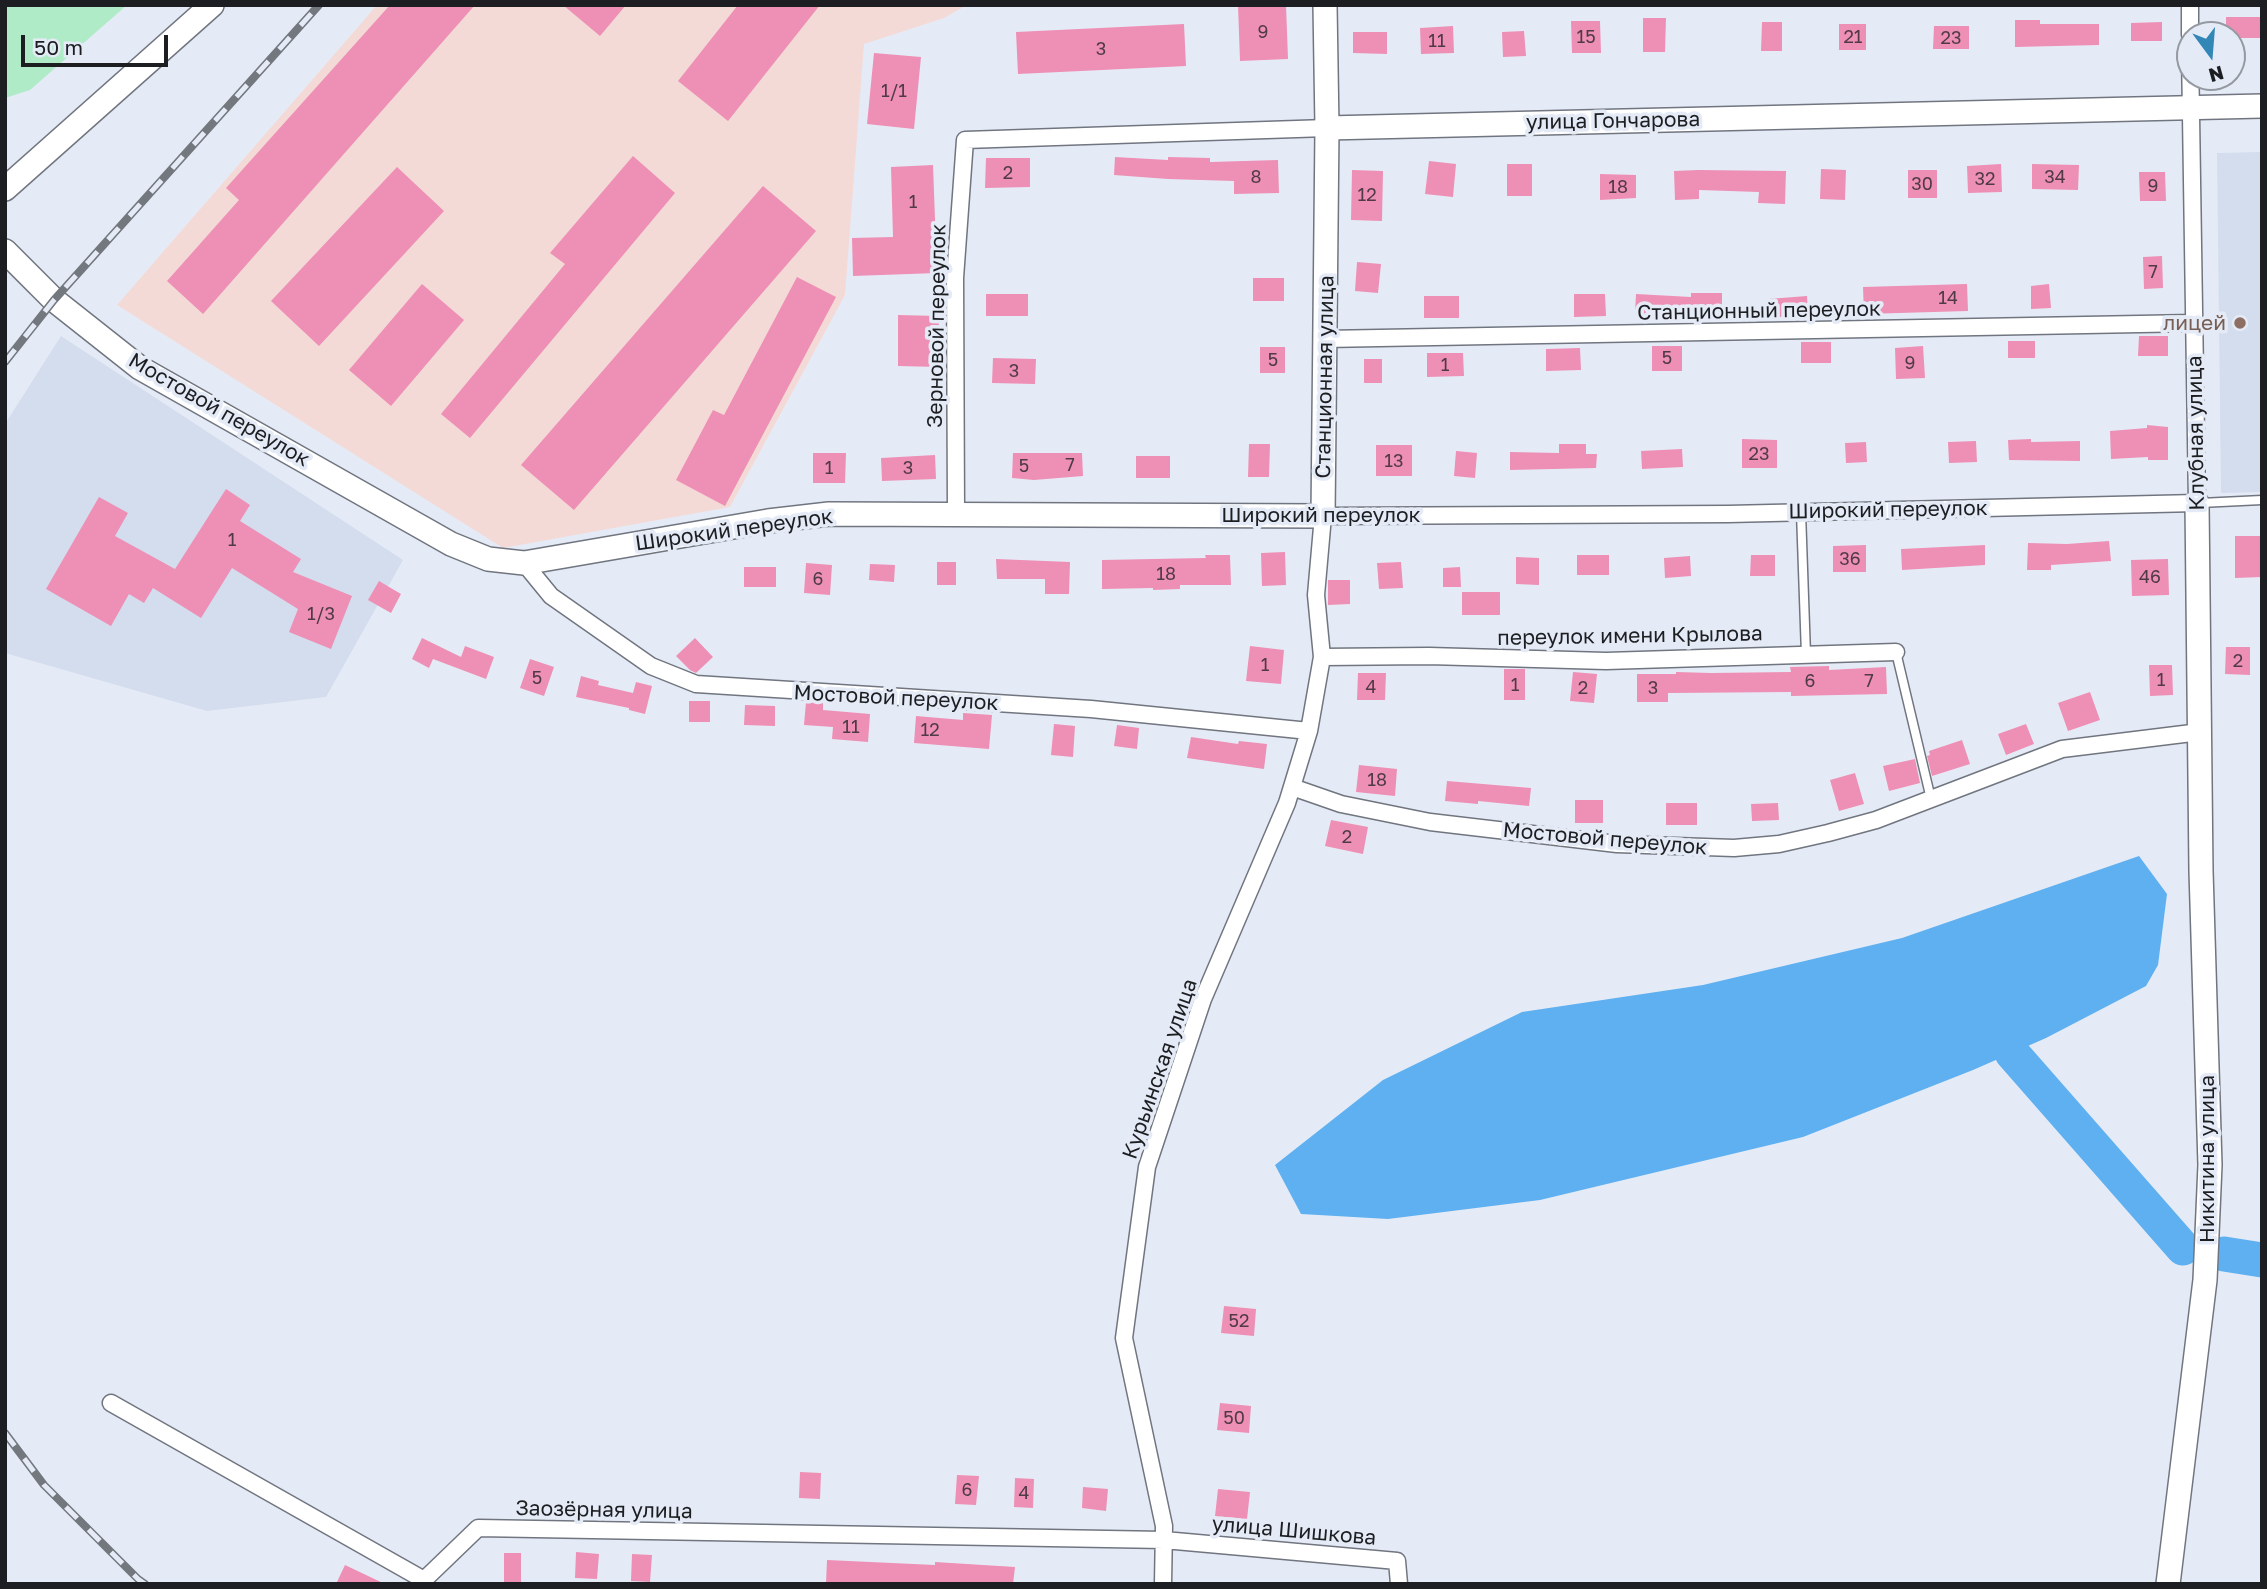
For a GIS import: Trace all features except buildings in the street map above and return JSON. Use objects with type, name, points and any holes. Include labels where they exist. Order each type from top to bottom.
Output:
[{"type":"main road","points":[[5,188],[212,5]]},
{"type":"main road","name":"Станционная улица","points":[[1323,516],[1327,128],[1325,5]]},
{"type":"main road","name":"улица Гончарова","points":[[1327,128],[2262,106]]},
{"type":"main road","name":"Мостовой переулок","points":[[5,251],[54,300],[140,368],[451,544]]},
{"type":"main road","name":"Клубная улица","points":[[2197,503],[2200,732]]},
{"type":"main road","name":"Широкий переулок","points":[[451,544],[488,559],[524,563],[768,521],[829,514],[1323,516]]},
{"type":"main road","name":"Никитина улица","points":[[2168,1584],[2205,1280],[2210,1164],[2201,871],[2200,732]]},
{"type":"street","name":"Клубная улица","points":[[2190,91],[2197,503]]},
{"type":"street","name":"улица Гончарова","points":[[965,140],[1327,128]]},
{"type":"street","name":"Зерновой переулок","points":[[956,513],[955,278],[965,140]]},
{"type":"street","name":"Станционный переулок","points":[[1325,339],[2194,323]]},
{"type":"street","name":"Широкий переулок","points":[[1323,516],[1801,512],[2197,503]]},
{"type":"street","name":"Станционная улица","points":[[1292,787],[1309,731],[1322,657],[1316,595],[1323,516]]},
{"type":"street","name":"Мостовой переулок","points":[[524,563],[551,596],[651,666],[696,684],[1091,709],[1309,731]]},
{"type":"street","name":"переулок имени Крылова","points":[[1322,657],[1429,656],[1606,662],[1896,652]]},
{"type":"street","name":"Мостовой переулок","points":[[1292,787],[1341,804],[1430,822],[1617,844],[1734,848],[1779,844],[1876,820],[2062,749],[2200,732]]},
{"type":"street","name":"Курьинская улица","points":[[1163,1584],[1164,1526],[1124,1338],[1147,1167],[1203,999],[1292,787]]},
{"type":"street","name":"Заозёрная улица","points":[[111,1403],[424,1580],[478,1528],[1164,1541]]},
{"type":"street","name":"улица Шишкова","points":[[1164,1541],[1396,1561],[1399,1584]]},
{"type":"lane","points":[[2197,503],[2262,500]]},
{"type":"lane","points":[[1801,512],[1806,655]]},
{"type":"lane","points":[[1896,652],[1931,799]]},
{"type":"shaded area","points":[[377,5],[967,5],[944,18],[864,44],[845,295],[730,507],[503,548],[117,305]]},
{"type":"shaded area","name":"лицей","points":[[2262,152],[2262,492],[2221,493],[2217,153]]},
{"type":"shaded area","points":[[61,336],[403,560],[326,697],[207,711],[5,653],[5,424]]},
{"type":"green space","points":[[5,5],[127,5],[30,90],[5,98]]},
{"type":"water","points":[[2139,856],[2167,894],[2158,965],[2146,986],[2046,1038],[1803,1137],[1540,1200],[1388,1219],[1301,1214],[1275,1165],[1383,1080],[1522,1012],[1703,985],[1902,938]]},
{"type":"waterway","points":[[2012,1053],[2183,1248]]},
{"type":"waterway","points":[[2224,1254],[2262,1260]]},
{"type":"railway","points":[[5,362],[54,300],[319,5]]},
{"type":"railway","points":[[5,1433],[44,1485],[145,1584]]},
{"type":"place","name":"лицей","points":[[2240,323]]}]
